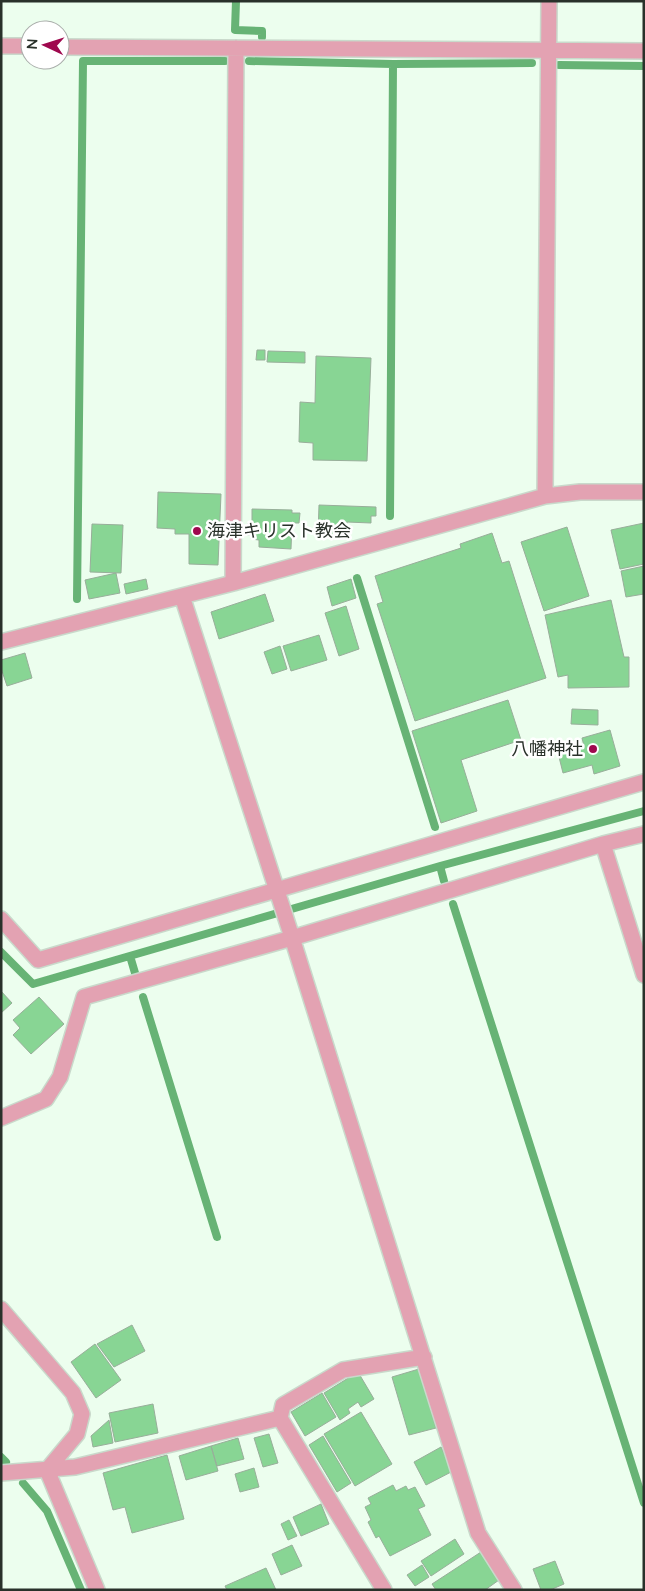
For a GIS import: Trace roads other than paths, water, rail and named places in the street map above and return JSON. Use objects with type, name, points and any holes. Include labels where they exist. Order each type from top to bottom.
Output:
[{"type":"street","points":[[545,496],[549,1]]},
{"type":"street","points":[[1,46],[20,46]]},
{"type":"street","points":[[70,47],[644,51]]},
{"type":"street","points":[[233,583],[236,48]]},
{"type":"street","points":[[1,642],[233,583],[545,496],[580,492],[644,492]]},
{"type":"street","points":[[182,596],[291,933],[478,1533],[514,1590]]},
{"type":"street","points":[[1,919],[38,960],[278,895],[644,782]]},
{"type":"street","points":[[1,1118],[46,1099],[60,1077],[84,997],[291,933],[644,834]]},
{"type":"street","points":[[603,844],[644,974]]},
{"type":"street","points":[[1,1309],[73,1393],[82,1414],[77,1434],[47,1470]]},
{"type":"street","points":[[384,1590],[280,1418],[283,1405],[343,1370],[424,1357]]},
{"type":"street","points":[[1,1473],[75,1467],[280,1418]]},
{"type":"street","points":[[47,1470],[98,1590]]},
{"type":"waterway","points":[[236,1],[235,30],[262,31],[262,37]]},
{"type":"waterway","points":[[77,599],[83,61],[225,61]]},
{"type":"waterway","points":[[249,61],[393,64],[532,63]]},
{"type":"waterway","points":[[390,516],[393,64]]},
{"type":"waterway","points":[[559,65],[644,66]]},
{"type":"waterway","points":[[357,578],[435,827]]},
{"type":"waterway","points":[[1,952],[33,984],[440,866],[644,811]]},
{"type":"waterway","points":[[440,866],[444,881]]},
{"type":"waterway","points":[[453,904],[644,1503]]},
{"type":"waterway","points":[[130,956],[135,973]]},
{"type":"waterway","points":[[143,997],[217,1237]]},
{"type":"waterway","points":[[1,1457],[6,1462]]},
{"type":"waterway","points":[[23,1483],[47,1511],[81,1590]]},
{"type":"place","name":"海津キリスト教会","points":[[197,531]]},
{"type":"place","name":"八幡神社","points":[[593,749]]}]
